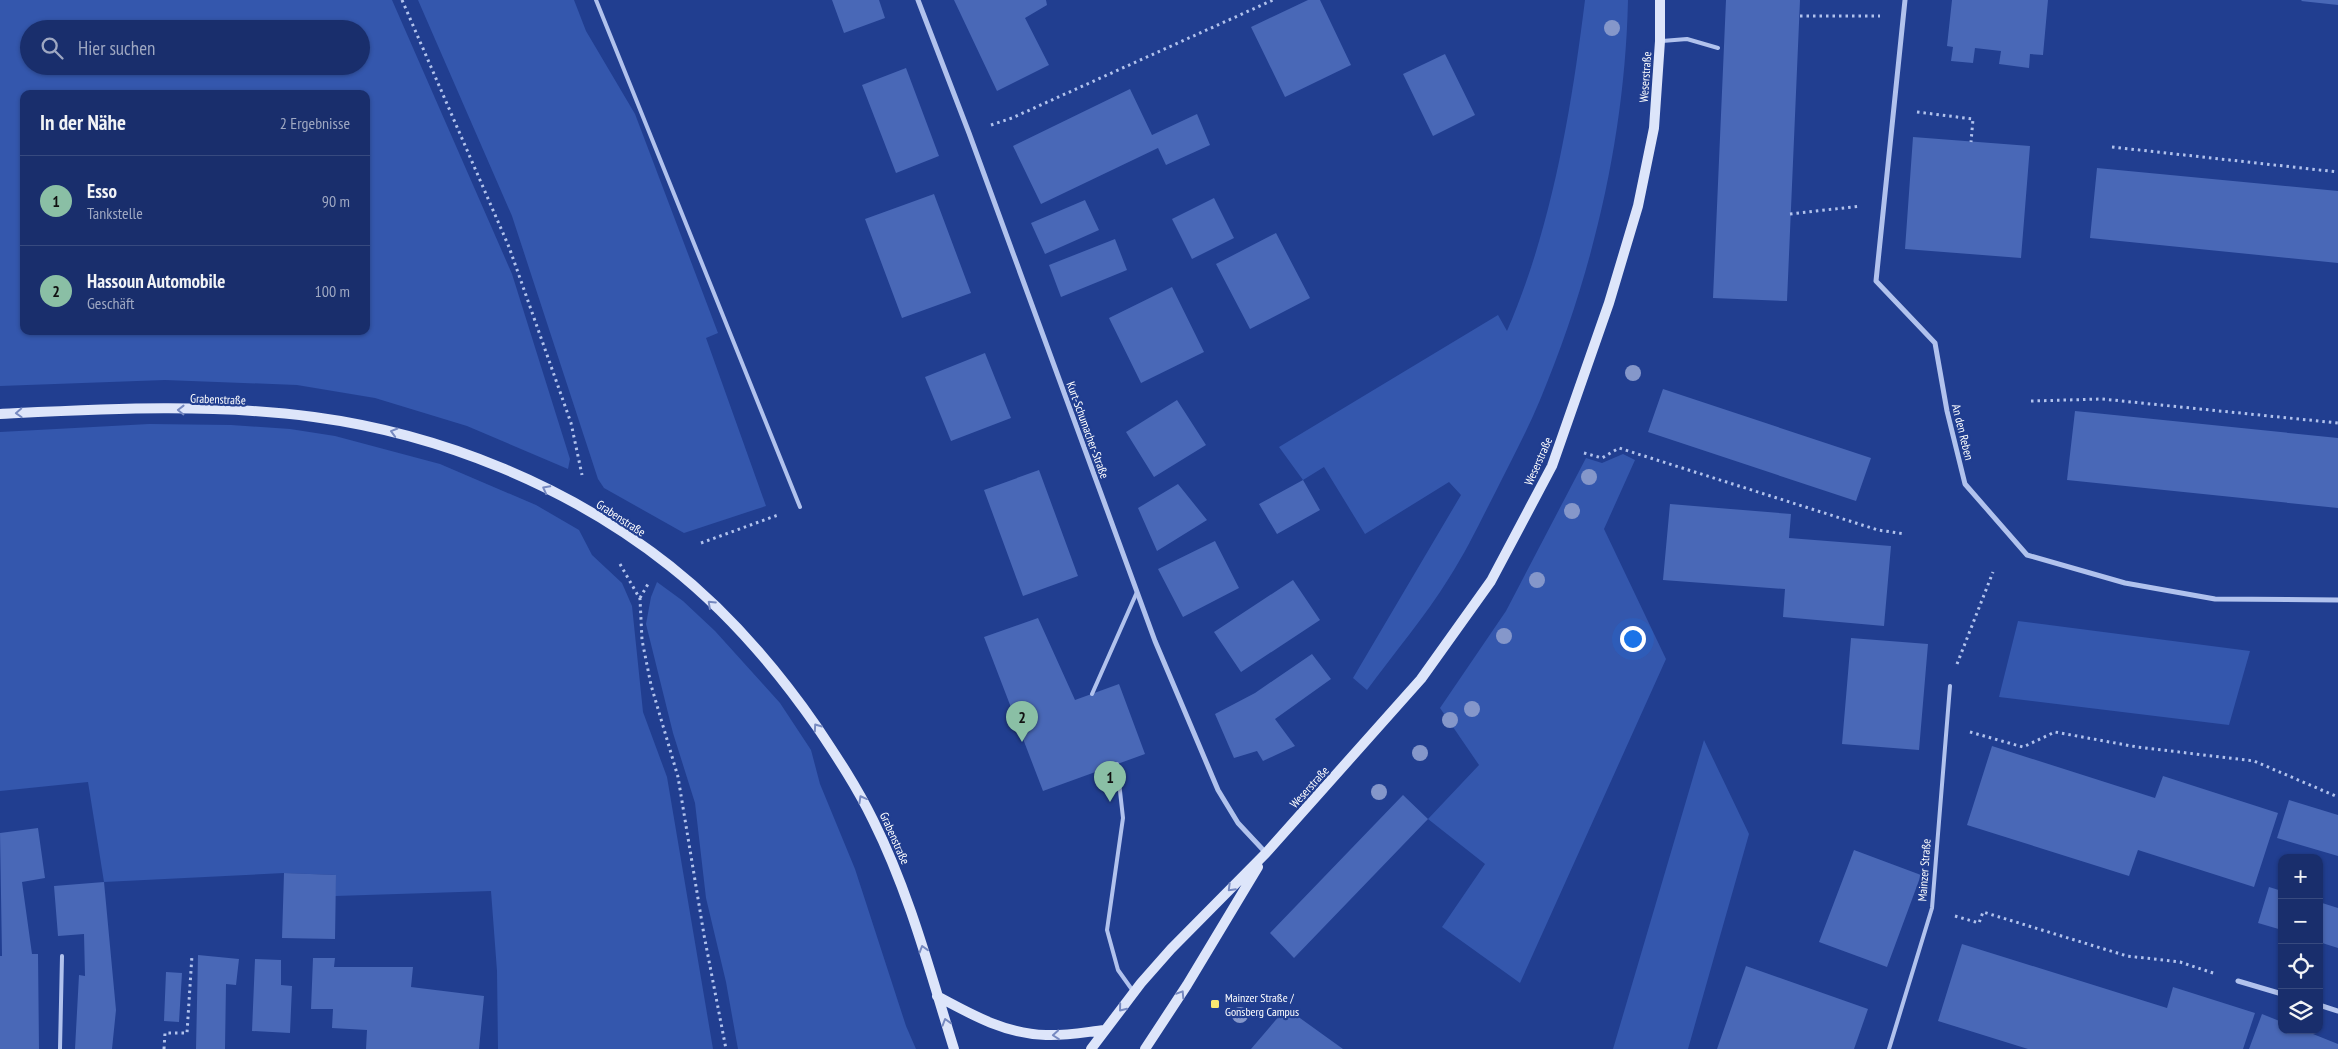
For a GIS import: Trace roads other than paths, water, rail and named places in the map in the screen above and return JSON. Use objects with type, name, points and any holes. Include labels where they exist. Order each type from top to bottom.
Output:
[{"type":"street","name":"Kurt-Schumacher-Straße","points":[[918,0],[969,133],[1155,641],[1218,790],[1238,823],[1266,853]]},
{"type":"street","name":"Weserstraße","points":[[1091,1049],[1171,949],[1266,853],[1421,679],[1491,581],[1552,466],[1609,303],[1638,206],[1654,128],[1660,41],[1660,0]]},
{"type":"street","name":"An den Reben","points":[[1905,0],[1876,281],[1935,344],[1947,412],[1965,484],[2027,556],[2125,584],[2215,599],[2338,600]]},
{"type":"street","name":"Grabenstraße","points":[[0,414],[115,408],[239,411],[313,417],[385,430],[456,450],[524,478],[589,512],[628,536],[671,567],[760,653],[789,686],[844,767],[873,820],[904,889],[954,1049]]},
{"type":"street","name":"Weserstraße","points":[[1145,1049],[1187,985],[1266,853]]},
{"type":"street","points":[[2238,981],[2278,993]]},
{"type":"street","points":[[937,996],[982,1020],[1028,1034],[1048,1035],[1105,1030]]},
{"type":"street","points":[[2323,1006],[2338,1011]]},
{"type":"lane","points":[[596,0],[800,507]]},
{"type":"lane","points":[[1660,41],[1687,39],[1718,48]]},
{"type":"lane","points":[[1092,694],[1136,592]]},
{"type":"lane","name":"Mainzer Straße","points":[[1889,1049],[1932,908],[1945,725],[1950,686]]},
{"type":"lane","points":[[1117,764],[1123,818],[1107,930],[1118,970],[1134,993]]},
{"type":"lane","points":[[60,1049],[62,956]]},
{"type":"place","name":"Hassoun Automobile","points":[[1022,742]]},
{"type":"place","name":"Esso","points":[[1110,802]]},
{"type":"place","name":"Mainzer Straße / Gonsberg Campus","points":[[1215,1004]]}]
